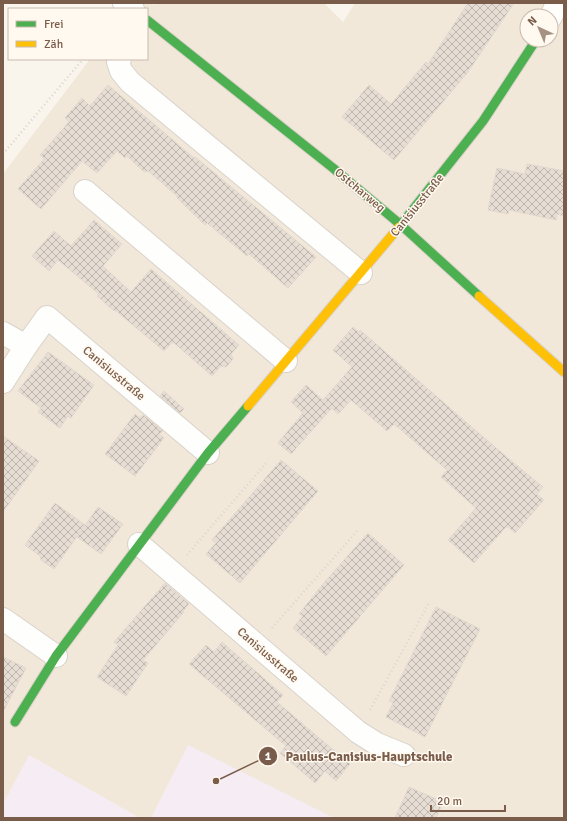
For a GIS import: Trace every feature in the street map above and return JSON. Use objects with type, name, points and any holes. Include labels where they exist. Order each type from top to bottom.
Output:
[{"type":"street","name":"Ostcharweg","points":[[148,21],[333,168],[401,225],[564,372]]},
{"type":"street","name":"Canisiusstraße","points":[[15,722],[56,656],[139,544],[208,454],[401,225],[483,121],[531,48]]},
{"type":"street","points":[[119,60],[118,62],[121,71],[130,82],[361,273]]},
{"type":"street","points":[[85,191],[286,361]]},
{"type":"street","name":"Canisiusstraße","points":[[3,382],[46,317],[208,454]]},
{"type":"street","points":[[3,333],[26,346]]},
{"type":"street","name":"Canisiusstraße","points":[[139,544],[358,732],[376,744],[404,755]]},
{"type":"street","points":[[3,619],[56,656]]},
{"type":"path","points":[[3,154],[82,60]]},
{"type":"path","points":[[172,572],[268,461]]},
{"type":"path","points":[[258,645],[358,530]]},
{"type":"path","points":[[358,732],[429,604]]},
{"type":"shaded area","points":[[133,3],[150,3],[154,5],[156,3],[324,3],[343,22],[355,3],[564,3],[564,818],[3,818],[3,174],[89,60],[148,60],[148,8],[129,8]]},
{"type":"shaded area","points":[[188,745],[334,818],[151,818]]},
{"type":"shaded area","points":[[29,755],[140,818],[3,818],[3,804]]},
{"type":"building","points":[[468,3],[514,3],[468,72],[394,160],[342,117],[369,85],[391,104],[426,62],[428,64]]},
{"type":"building","points":[[108,85],[194,158],[195,157],[316,257],[288,288],[249,254],[247,256],[207,223],[205,225],[177,198],[177,196],[148,171],[144,172],[127,156],[125,158],[117,151],[97,173],[82,161],[41,209],[18,189],[44,159],[40,155],[69,122],[65,118],[82,98],[90,106]]},
{"type":"building","points":[[527,164],[564,171],[564,216],[557,214],[556,220],[509,210],[508,214],[488,210],[497,168],[525,174]]},
{"type":"building","points":[[94,220],[122,244],[103,266],[131,292],[151,269],[239,345],[231,354],[233,359],[226,367],[221,366],[212,376],[173,342],[164,351],[115,310],[114,311],[97,296],[99,294],[58,260],[49,271],[32,256],[54,231],[71,246]]},
{"type":"building","points":[[353,327],[359,332],[360,330],[543,487],[537,494],[544,500],[515,533],[507,526],[474,563],[448,540],[476,508],[441,477],[447,470],[394,424],[387,431],[351,400],[338,414],[323,400],[352,367],[333,350]]},
{"type":"building","points":[[48,352],[94,385],[71,418],[68,416],[60,428],[38,412],[41,408],[18,391]]},
{"type":"building","points":[[306,385],[332,408],[291,454],[278,443],[303,413],[291,402]]},
{"type":"building","points":[[164,391],[184,409],[180,413],[160,396]]},
{"type":"building","points":[[135,414],[140,418],[143,415],[163,431],[159,434],[164,438],[135,476],[105,454]]},
{"type":"building","points":[[3,436],[39,461],[3,512]]},
{"type":"building","points":[[281,460],[318,491],[240,583],[206,554],[216,543],[212,540]]},
{"type":"building","points":[[55,503],[85,525],[54,569],[41,560],[40,556],[25,545]]},
{"type":"building","points":[[98,507],[123,524],[101,554],[77,537]]},
{"type":"building","points":[[368,533],[404,565],[326,656],[293,628],[303,616],[299,614],[322,585]]},
{"type":"building","points":[[165,583],[189,604],[183,611],[184,612],[143,660],[148,663],[126,696],[97,677],[118,645],[114,642]]},
{"type":"building","points":[[436,607],[480,629],[425,737],[386,717],[393,703],[389,701]]},
{"type":"building","points":[[222,642],[283,695],[277,702],[350,764],[336,781],[325,771],[315,783],[280,753],[286,746],[189,664],[206,645],[214,652]]},
{"type":"building","points":[[3,657],[26,668],[3,712]]},
{"type":"building","points":[[409,787],[443,802],[436,818],[395,818]]},
{"type":"traffic: fast","points":[[148,21],[333,168],[401,225],[479,296]]},
{"type":"traffic: fast","points":[[399,227],[483,121],[531,48]]},
{"type":"traffic: fast","points":[[15,722],[56,656],[208,453],[248,406]]},
{"type":"traffic: slow","points":[[248,406],[399,227]]},
{"type":"traffic: slow","points":[[479,296],[564,372]]},
{"type":"place","name":"Paulus-Canisius-Hauptschule","points":[[216,781]]}]
